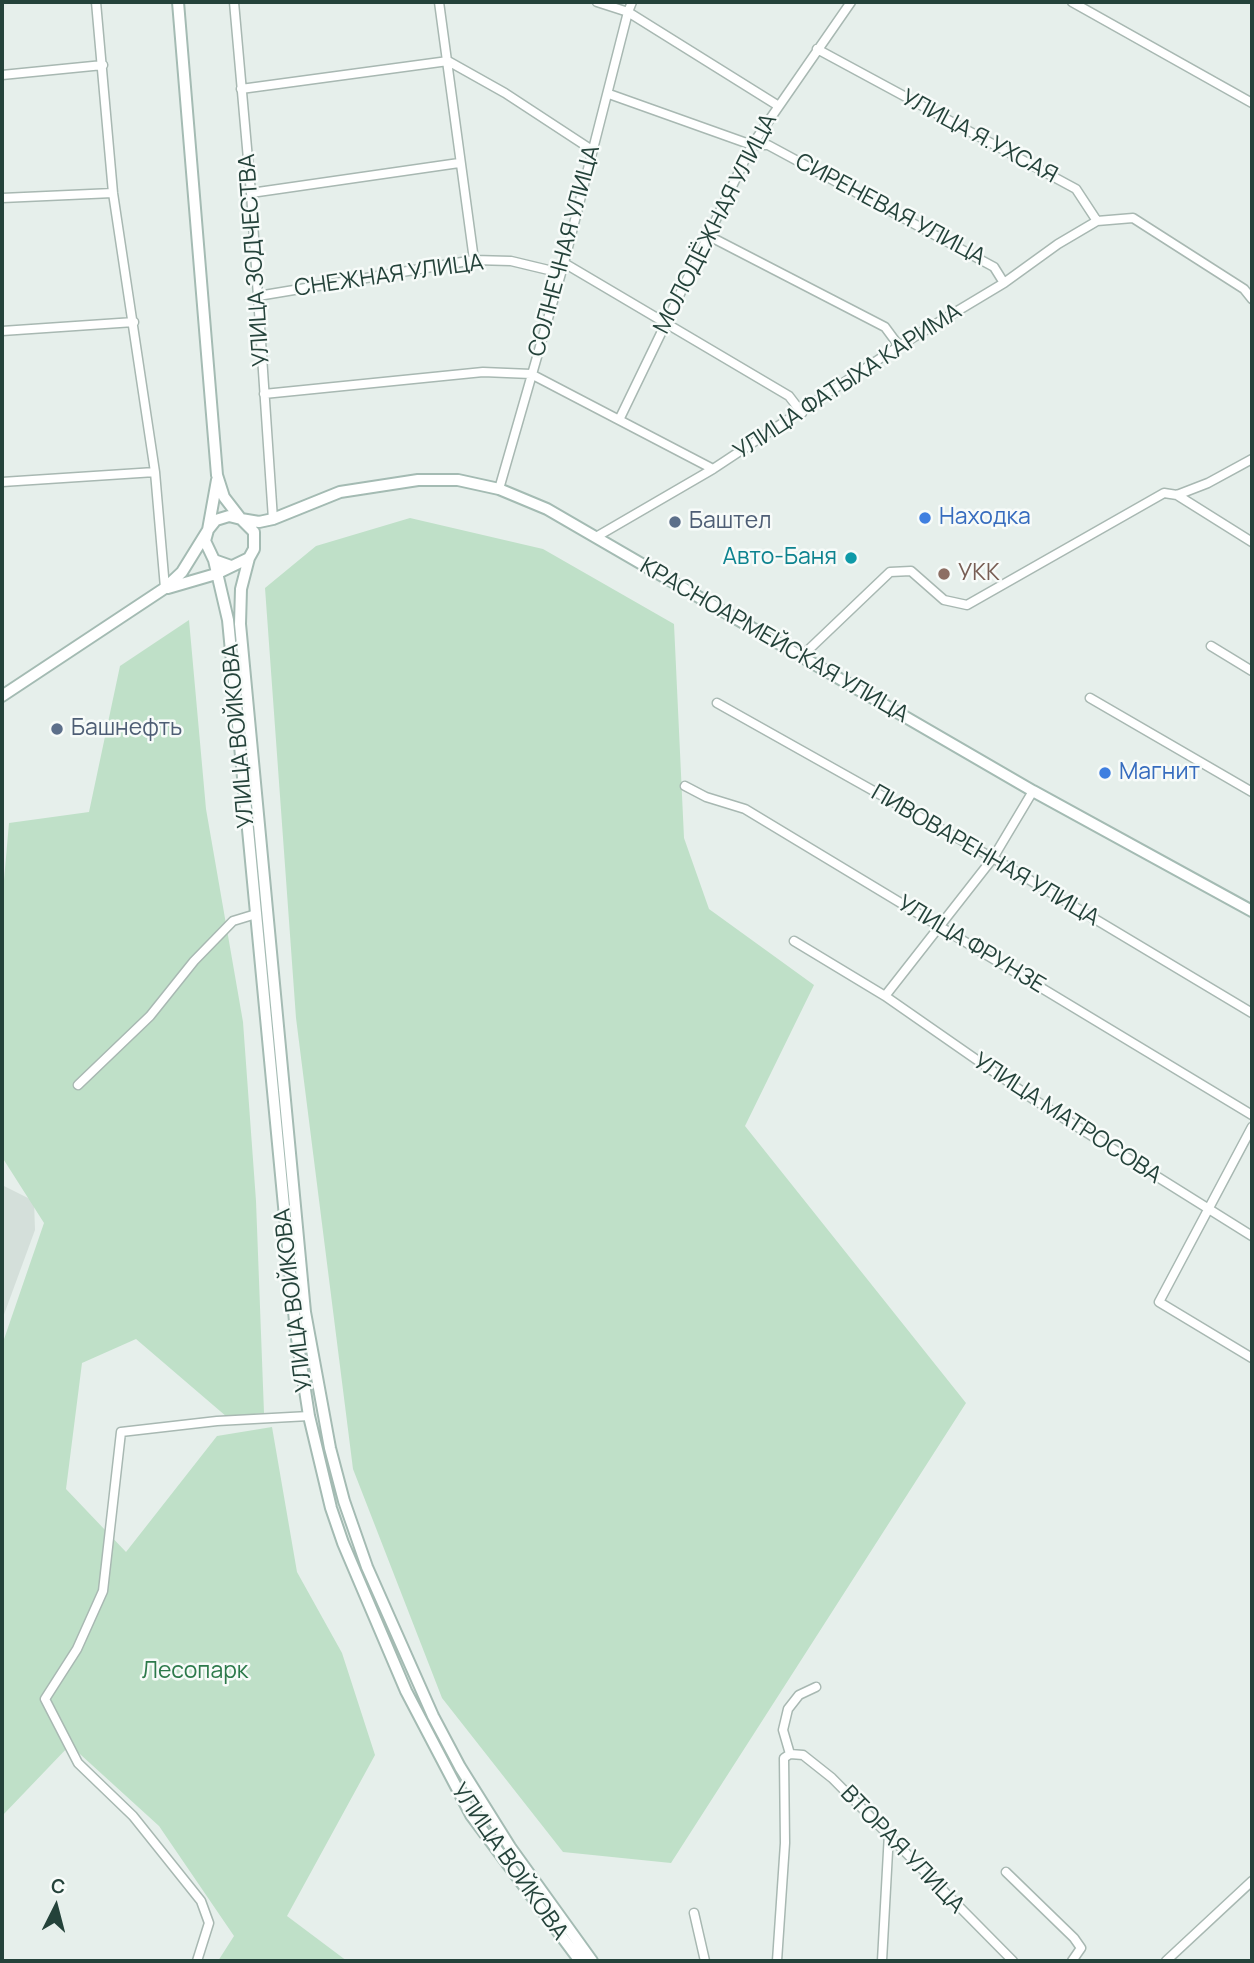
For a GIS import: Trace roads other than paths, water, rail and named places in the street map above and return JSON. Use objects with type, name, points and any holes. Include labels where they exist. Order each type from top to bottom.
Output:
[{"type":"main road","points":[[165,589],[216,574],[252,554],[254,531],[224,497],[218,475],[178,2]]},
{"type":"main road","points":[[218,475],[205,541],[214,560],[230,566]]},
{"type":"main road","name":"КРАСНОАРМЕЙСКАЯ УЛИЦА","points":[[273,519],[340,492],[418,480],[458,480],[499,489],[547,509],[610,548],[803,655],[1032,791],[1252,911]]},
{"type":"main road","points":[[2,696],[165,589],[182,572],[216,520],[229,516],[258,522],[273,519]]},
{"type":"main road","name":"УЛИЦА ВОЙКОВА","points":[[273,519],[252,554],[241,589],[241,637],[305,1312],[330,1447],[344,1501],[367,1567],[433,1716],[460,1767],[510,1847],[592,1961]]},
{"type":"main road","name":"УЛИЦА ВОЙКОВА","points":[[214,560],[228,620],[284,1224],[309,1416],[343,1543],[431,1741],[471,1815],[580,1961]]},
{"type":"street","points":[[96,2],[113,193],[155,471],[165,589]]},
{"type":"street","name":"УЛИЦА ЗОДЧЕСТВА","points":[[234,2],[251,193],[273,519]]},
{"type":"street","points":[[439,2],[474,260]]},
{"type":"street","points":[[597,2],[628,12],[777,105]]},
{"type":"street","name":"СОЛНЕЧНАЯ УЛИЦА","points":[[499,489],[564,264],[632,2]]},
{"type":"street","name":"МОЛОДЁЖНАЯ УЛИЦА","points":[[619,420],[752,145],[777,105],[851,2]]},
{"type":"street","points":[[1072,2],[1252,103]]},
{"type":"street","name":"УЛИЦА Я.УХСАЯ","points":[[817,49],[1076,190],[1097,221]]},
{"type":"street","points":[[241,89],[448,61],[505,93],[592,150]]},
{"type":"street","points":[[2,75],[103,65]]},
{"type":"street","name":"СИРЕНЕВАЯ УЛИЦА","points":[[609,94],[752,145],[768,145],[994,267],[1004,283]]},
{"type":"street","points":[[251,193],[459,163]]},
{"type":"street","points":[[2,198],[113,193]]},
{"type":"street","points":[[1097,221],[1133,218],[1244,289],[1252,299]]},
{"type":"street","name":"УЛИЦА ФАТЫХА КАРИМА","points":[[596,537],[802,413],[899,346],[1004,283],[1058,244],[1097,221]]},
{"type":"street","points":[[708,235],[885,327],[899,346]]},
{"type":"street","name":"СНЕЖНАЯ УЛИЦА","points":[[258,296],[474,260],[511,261],[561,273]]},
{"type":"street","points":[[564,264],[789,397],[802,413]]},
{"type":"street","points":[[2,331],[134,322]]},
{"type":"street","points":[[264,394],[483,372],[531,374],[713,469]]},
{"type":"street","points":[[1177,495],[1208,483],[1252,458]]},
{"type":"street","points":[[2,482],[155,471]]},
{"type":"street","points":[[803,655],[890,572],[912,571],[944,600],[967,606],[1164,493],[1177,495],[1252,542]]},
{"type":"street","points":[[1211,646],[1252,671]]},
{"type":"street","points":[[1090,698],[1252,792]]},
{"type":"street","name":"ПИВОВАРЕННАЯ УЛИЦА","points":[[717,703],[993,858],[1252,1013]]},
{"type":"street","name":"УЛИЦА ФРУНЗЕ","points":[[685,786],[706,797],[745,808],[1252,1115]]},
{"type":"street","points":[[884,996],[993,858],[1032,791]]},
{"type":"street","points":[[78,1085],[150,1016],[194,961],[233,921],[256,914]]},
{"type":"street","name":"УЛИЦА МАТРОСОВА","points":[[794,941],[884,996],[1033,1099],[1252,1236]]},
{"type":"street","points":[[1252,1127],[1159,1301],[1252,1358]]},
{"type":"street","points":[[197,1961],[209,1923],[201,1901],[133,1816],[78,1763],[45,1699],[77,1649],[103,1591],[121,1432],[217,1420],[309,1416]]},
{"type":"street","points":[[777,1961],[785,1843],[787,1756],[783,1730],[788,1709],[799,1695],[816,1687]]},
{"type":"street","name":"ВТОРАЯ УЛИЦА","points":[[787,1756],[803,1755],[832,1778],[1013,1961]]},
{"type":"street","points":[[882,1961],[884,1874],[889,1833]]},
{"type":"street","points":[[1006,1872],[1074,1938],[1081,1948],[1072,1961]]},
{"type":"street","points":[[1166,1961],[1252,1881]]},
{"type":"street","points":[[694,1913],[705,1961]]},
{"type":"place","name":"Находка","points":[[925,518]]},
{"type":"place","name":"Баштел","points":[[675,522]]},
{"type":"place","name":"Авто-Баня","points":[[851,558]]},
{"type":"place","name":"УКК","points":[[944,574]]},
{"type":"place","name":"Башнефть","points":[[57,729]]},
{"type":"place","name":"Магнит","points":[[1105,773]]},
{"type":"park label","name":"Лесопарк","points":[[195,1672]]}]
